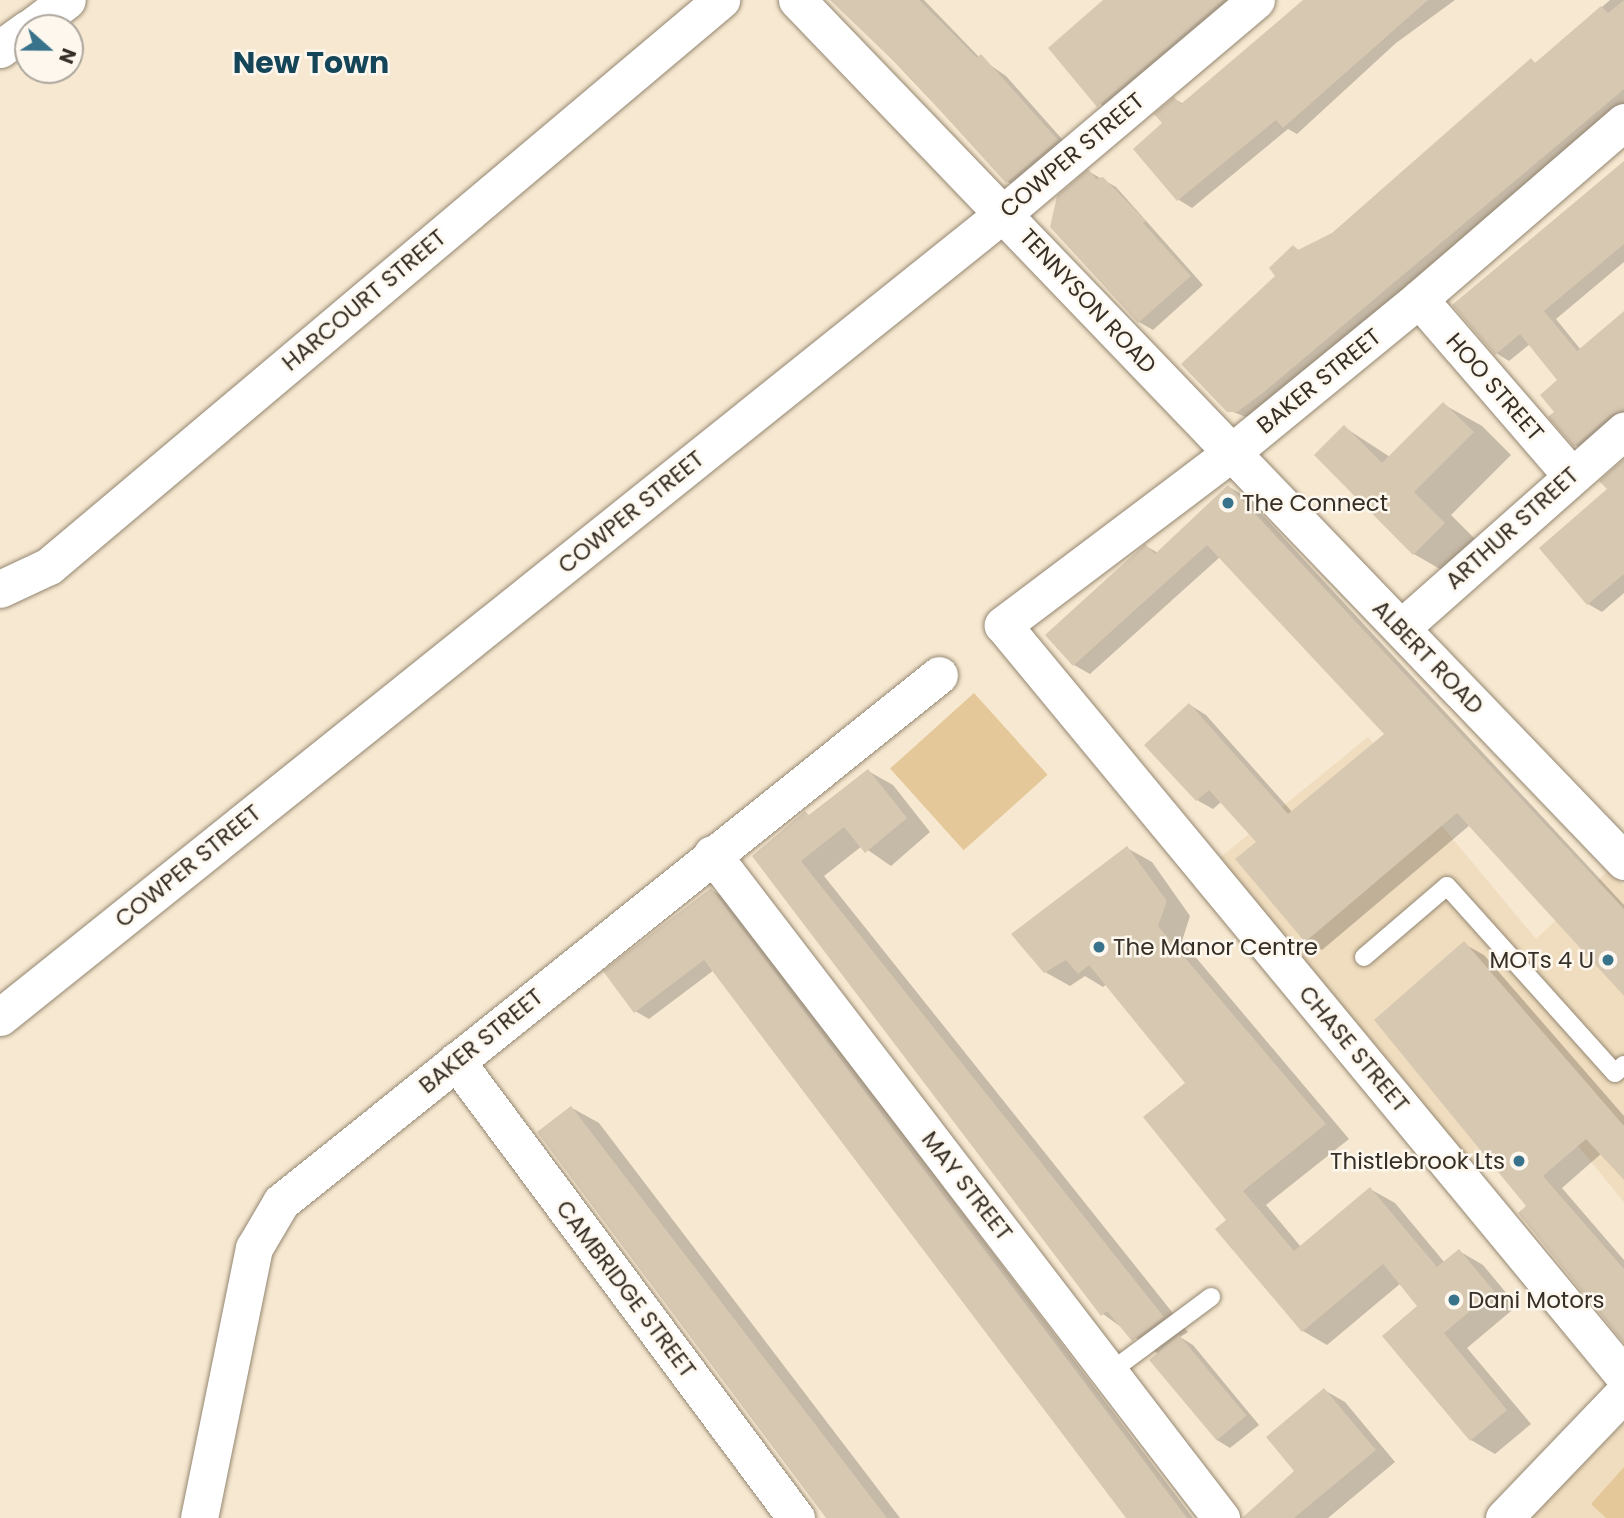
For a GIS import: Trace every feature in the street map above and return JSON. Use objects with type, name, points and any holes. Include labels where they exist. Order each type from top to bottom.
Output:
[{"type":"street","points":[[49,14],[67,0]]},
{"type":"street","name":"HARCOURT STREET","points":[[0,589],[49,566],[721,0]]},
{"type":"street","name":"TENNYSON ROAD","points":[[797,0],[1004,213],[1231,453]]},
{"type":"street","name":"COWPER STREET","points":[[0,1017],[1004,213],[1256,0]]},
{"type":"street","name":"BAKER STREET","points":[[1003,625],[1231,453],[1419,299],[1624,122]]},
{"type":"street","name":"HOO STREET","points":[[1419,299],[1570,474]]},
{"type":"street","name":"ARTHUR STREET","points":[[1401,628],[1570,474],[1624,431]]},
{"type":"street","name":"ALBERT ROAD","points":[[1231,453],[1624,861]]},
{"type":"street","name":"CHASE STREET","points":[[1003,625],[1624,1376]]},
{"type":"street","name":"BAKER STREET","points":[[199,1518],[254,1248],[281,1202],[712,854],[939,675]]},
{"type":"street","name":"MAY STREET","points":[[712,854],[1220,1518]]},
{"type":"street","name":"CAMBRIDGE STREET","points":[[456,1061],[796,1518]]},
{"type":"street","points":[[1504,1518],[1624,1392]]},
{"type":"lane","points":[[1364,957],[1447,886],[1615,1073],[1624,1065]]},
{"type":"lane","points":[[1110,1373],[1211,1297]]},
{"type":"shaded area","points":[[974,693],[1048,775],[964,850],[890,769]]},
{"type":"shaded area","points":[[1368,737],[1536,939],[1609,870],[1624,886],[1624,1202],[1542,1102],[1471,1162],[1217,860]]},
{"type":"shaded area","points":[[1624,1423],[1624,1518],[1529,1518]]},
{"type":"shaded area","points":[[1624,1467],[1624,1518],[1606,1518],[1591,1504]]},
{"type":"building","points":[[830,0],[919,0],[977,58],[981,54],[1058,140],[1006,183],[907,74]]},
{"type":"building","points":[[1103,0],[1223,0],[1097,107],[1048,48]]},
{"type":"building","points":[[1303,0],[1428,0],[1283,128],[1276,120],[1177,201],[1133,149],[1162,123],[1154,114],[1174,97],[1181,104]]},
{"type":"building","points":[[1624,0],[1624,89],[1264,392],[1237,412],[1227,412],[1181,364],[1275,276],[1269,268],[1293,245],[1298,250],[1332,233],[1531,58],[1535,63],[1601,6],[1608,13]]},
{"type":"building","points":[[1624,161],[1624,244],[1544,311],[1577,351],[1624,311],[1624,411],[1610,415],[1574,447],[1548,417],[1554,412],[1540,395],[1557,380],[1520,334],[1495,355],[1452,305]]},
{"type":"building","points":[[1088,169],[1096,179],[1103,177],[1146,221],[1143,223],[1191,276],[1138,323],[1050,227],[1057,196]]},
{"type":"building","points":[[1443,402],[1474,432],[1414,492],[1445,523],[1413,555],[1314,455],[1344,425],[1382,463]]},
{"type":"building","points":[[1624,459],[1624,574],[1587,605],[1539,548],[1607,489],[1599,481]]},
{"type":"building","points":[[1228,485],[1624,909],[1624,996],[1457,813],[1305,942],[1235,859],[1256,842],[1209,790],[1196,801],[1144,745],[1189,703],[1288,814],[1384,734],[1207,545],[1073,666],[1045,635],[1145,544],[1155,554]]},
{"type":"building","points":[[868,769],[907,818],[865,853],[844,827],[801,861],[1164,1317],[1132,1341],[1107,1311],[1101,1316],[752,856],[805,811],[809,815]]},
{"type":"building","points":[[1127,846],[1167,901],[1158,926],[1326,1124],[1243,1191],[1294,1251],[1370,1187],[1437,1267],[1459,1249],[1494,1291],[1444,1333],[1507,1410],[1470,1441],[1382,1336],[1417,1306],[1383,1264],[1302,1332],[1215,1229],[1226,1220],[1143,1117],[1185,1083],[1089,965],[1078,974],[1066,960],[1044,973],[1011,934]]},
{"type":"building","points":[[711,888],[1187,1518],[1126,1518],[704,960],[634,1013],[603,971]]},
{"type":"building","points":[[1464,941],[1624,1126],[1624,1180],[1586,1139],[1543,1176],[1624,1269],[1624,1343],[1518,1213],[1526,1206],[1374,1020]]},
{"type":"building","points":[[571,1106],[887,1518],[826,1518],[537,1132]]},
{"type":"building","points":[[1179,1335],[1246,1415],[1217,1441],[1149,1360]]},
{"type":"building","points":[[1324,1388],[1376,1450],[1294,1518],[1242,1518],[1294,1471],[1266,1437]]},
{"type":"place","name":"The Connect","points":[[1228,503]]},
{"type":"place","name":"The Manor Centre","points":[[1099,947]]},
{"type":"place","name":"MOTs 4 U","points":[[1608,960]]},
{"type":"place","name":"Thistlebrook Lts","points":[[1519,1161]]},
{"type":"place","name":"Dani Motors","points":[[1454,1300]]},
{"type":"district","name":"New Town","points":[[311,63]]}]
